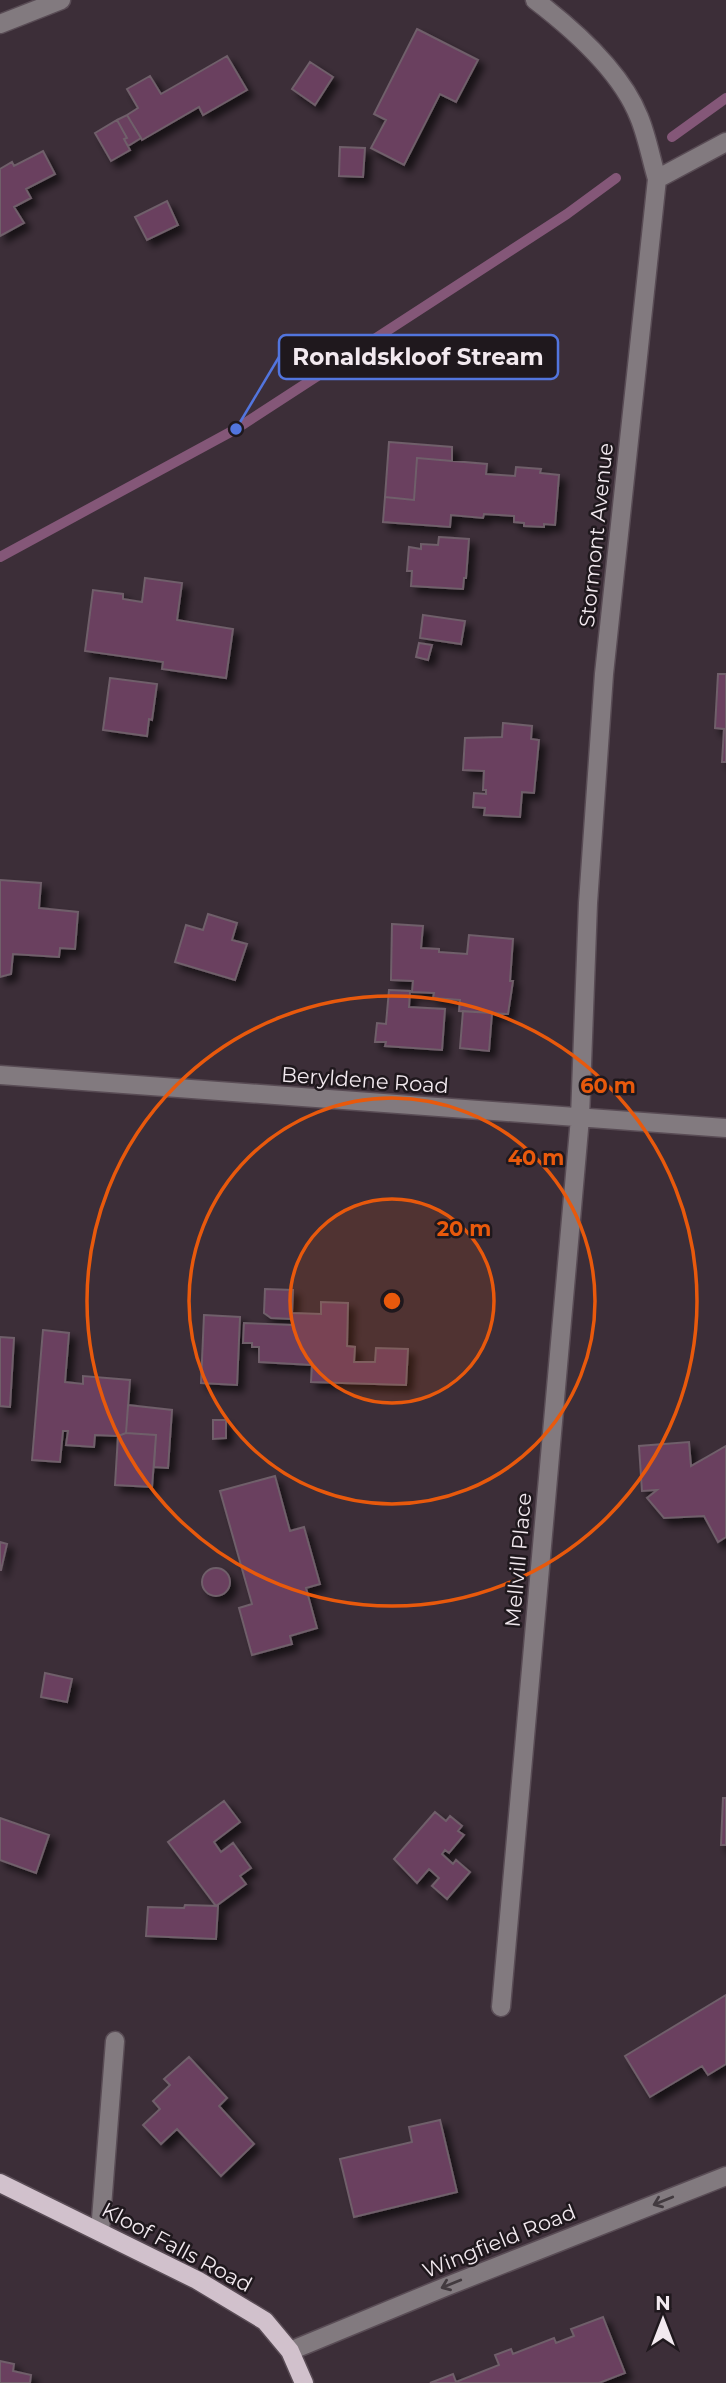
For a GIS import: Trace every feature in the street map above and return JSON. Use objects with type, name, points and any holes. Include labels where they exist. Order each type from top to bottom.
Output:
[{"type":"main road","name":"Kloof Falls Road","points":[[0,2183],[197,2280],[265,2321],[290,2351],[304,2383]]},
{"type":"street","points":[[0,24],[61,0]]},
{"type":"street","name":"Stormont Avenue","points":[[535,0],[591,49],[618,82],[639,116],[657,180],[604,674],[588,903],[580,1118]]},
{"type":"street","points":[[657,180],[726,142]]},
{"type":"street","name":"Beryldene Road","points":[[0,1075],[726,1128]]},
{"type":"street","name":"Mellvill Place","points":[[501,2007],[580,1118]]},
{"type":"street","points":[[100,2232],[115,2041]]},
{"type":"street","name":"Wingfield Road","points":[[290,2351],[726,2176]]},
{"type":"building","points":[[417,29],[478,60],[456,102],[440,94],[404,165],[371,148],[386,120],[374,114]]},
{"type":"building","points":[[227,56],[247,90],[203,115],[199,107],[142,140],[127,115],[138,108],[127,89],[150,76],[161,94]]},
{"type":"building","points":[[310,62],[333,77],[315,105],[292,89]]},
{"type":"building","points":[[127,115],[141,138],[128,146],[124,139],[127,138],[117,120]]},
{"type":"building","points":[[117,120],[130,150],[111,161],[95,133]]},
{"type":"building","points":[[340,147],[365,148],[363,177],[339,176]]},
{"type":"building","points":[[43,151],[55,174],[26,189],[31,198],[14,207],[24,223],[0,236],[0,169],[12,162],[14,166]]},
{"type":"building","points":[[167,201],[178,225],[147,240],[135,217]]},
{"type":"building","points":[[389,442],[452,447],[452,461],[417,458],[414,500],[385,497]]},
{"type":"building","points":[[417,458],[487,464],[486,474],[515,476],[516,467],[541,469],[540,473],[559,475],[555,525],[524,526],[524,523],[514,522],[514,516],[484,514],[483,518],[451,515],[450,527],[383,522],[385,497],[414,500]]},
{"type":"building","points":[[439,537],[469,539],[463,589],[411,586],[412,571],[407,571],[409,547],[421,549],[421,544],[438,545]]},
{"type":"building","points":[[145,578],[182,583],[177,620],[233,629],[226,678],[162,669],[163,662],[85,651],[93,590],[123,594],[123,599],[142,602]]},
{"type":"building","points":[[423,615],[465,621],[461,644],[420,638]]},
{"type":"building","points":[[419,643],[432,645],[428,660],[416,657]]},
{"type":"building","points":[[718,674],[726,674],[726,762],[722,762],[724,729],[715,728]]},
{"type":"building","points":[[110,678],[157,684],[147,736],[103,730]]},
{"type":"building","points":[[503,723],[532,726],[531,739],[539,740],[534,793],[522,792],[520,817],[484,815],[485,808],[473,807],[474,793],[486,794],[486,790],[483,790],[484,771],[463,770],[465,738],[502,737]]},
{"type":"building","points":[[0,880],[41,883],[39,908],[78,912],[75,949],[60,948],[59,957],[13,954],[11,974],[0,977]]},
{"type":"building","points":[[208,914],[237,923],[232,940],[247,944],[235,980],[175,962],[186,925],[203,930]]},
{"type":"building","points":[[392,924],[423,926],[421,948],[439,949],[439,952],[467,954],[469,935],[513,939],[510,981],[513,981],[508,1014],[459,1011],[460,1000],[433,998],[434,993],[412,992],[413,981],[391,980]]},
{"type":"building","points":[[389,990],[410,991],[409,1007],[445,1009],[442,1050],[385,1046],[386,1042],[375,1042],[377,1023],[386,1024]]},
{"type":"building","points":[[463,1011],[492,1013],[489,1051],[460,1048]]},
{"type":"building","points":[[265,1289],[293,1290],[292,1313],[321,1314],[321,1302],[348,1303],[347,1346],[355,1347],[354,1362],[375,1362],[376,1348],[408,1349],[406,1385],[311,1382],[312,1365],[259,1362],[259,1347],[252,1347],[252,1343],[243,1343],[244,1323],[292,1325],[292,1319],[271,1318],[264,1313]]},
{"type":"building","points":[[204,1315],[240,1317],[237,1385],[201,1383]]},
{"type":"building","points":[[43,1330],[69,1333],[65,1382],[83,1384],[83,1376],[130,1380],[126,1433],[118,1436],[95,1435],[94,1447],[66,1445],[68,1431],[63,1431],[60,1462],[32,1460]]},
{"type":"building","points":[[0,1337],[14,1338],[10,1407],[0,1406]]},
{"type":"building","points":[[128,1405],[172,1410],[168,1468],[154,1467],[156,1435],[126,1433]]},
{"type":"building","points":[[213,1420],[226,1420],[226,1438],[213,1439]]},
{"type":"building","points":[[126,1433],[156,1435],[152,1487],[115,1485],[118,1436]]},
{"type":"building","points":[[689,1442],[691,1466],[726,1446],[726,1537],[718,1542],[704,1516],[664,1518],[647,1498],[657,1490],[642,1491],[639,1446]]},
{"type":"building","points":[[275,1476],[290,1531],[304,1527],[320,1584],[306,1588],[317,1628],[290,1636],[292,1644],[252,1655],[239,1608],[252,1604],[220,1491]]},
{"type":"building","points":[[0,1542],[7,1544],[1,1570],[0,1570]]},
{"type":"building","points":[[216,1568],[226,1572],[230,1582],[226,1592],[216,1596],[206,1592],[202,1582],[206,1572]]},
{"type":"building","points":[[45,1673],[72,1679],[67,1702],[41,1697]]},
{"type":"building","points":[[723,1798],[726,1798],[726,1845],[721,1845]]},
{"type":"building","points":[[224,1801],[240,1822],[214,1842],[221,1852],[233,1843],[251,1868],[240,1876],[246,1884],[216,1906],[168,1842]]},
{"type":"building","points":[[435,1812],[446,1821],[450,1816],[462,1826],[458,1831],[464,1835],[449,1853],[445,1850],[442,1854],[453,1864],[456,1860],[470,1872],[447,1899],[432,1886],[439,1878],[429,1869],[417,1883],[394,1859]]},
{"type":"building","points":[[0,1818],[49,1835],[36,1873],[0,1860]]},
{"type":"building","points":[[185,1905],[218,1906],[216,1939],[146,1936],[148,1907],[184,1908]]},
{"type":"building","points":[[726,1995],[726,2064],[708,2075],[702,2066],[650,2097],[625,2056]]},
{"type":"building","points":[[189,2057],[227,2098],[219,2106],[254,2144],[221,2176],[177,2129],[161,2144],[143,2125],[160,2109],[153,2101],[170,2085],[164,2079]]},
{"type":"building","points":[[440,2120],[457,2192],[354,2217],[340,2159],[412,2142],[409,2127]]},
{"type":"building","points":[[603,2317],[625,2373],[599,2383],[430,2383],[453,2374],[456,2382],[499,2365],[495,2355],[511,2349],[513,2354],[554,2338],[556,2343],[574,2336],[571,2329]]},
{"type":"building","points":[[0,2361],[14,2364],[13,2371],[31,2375],[30,2383],[0,2383]]},
{"type":"waterway","points":[[672,137],[726,98]]},
{"type":"waterway","points":[[0,557],[236,429],[567,214],[616,178]]},
{"type":"place","name":"Ronaldskloof Stream","points":[[236,429]]}]
